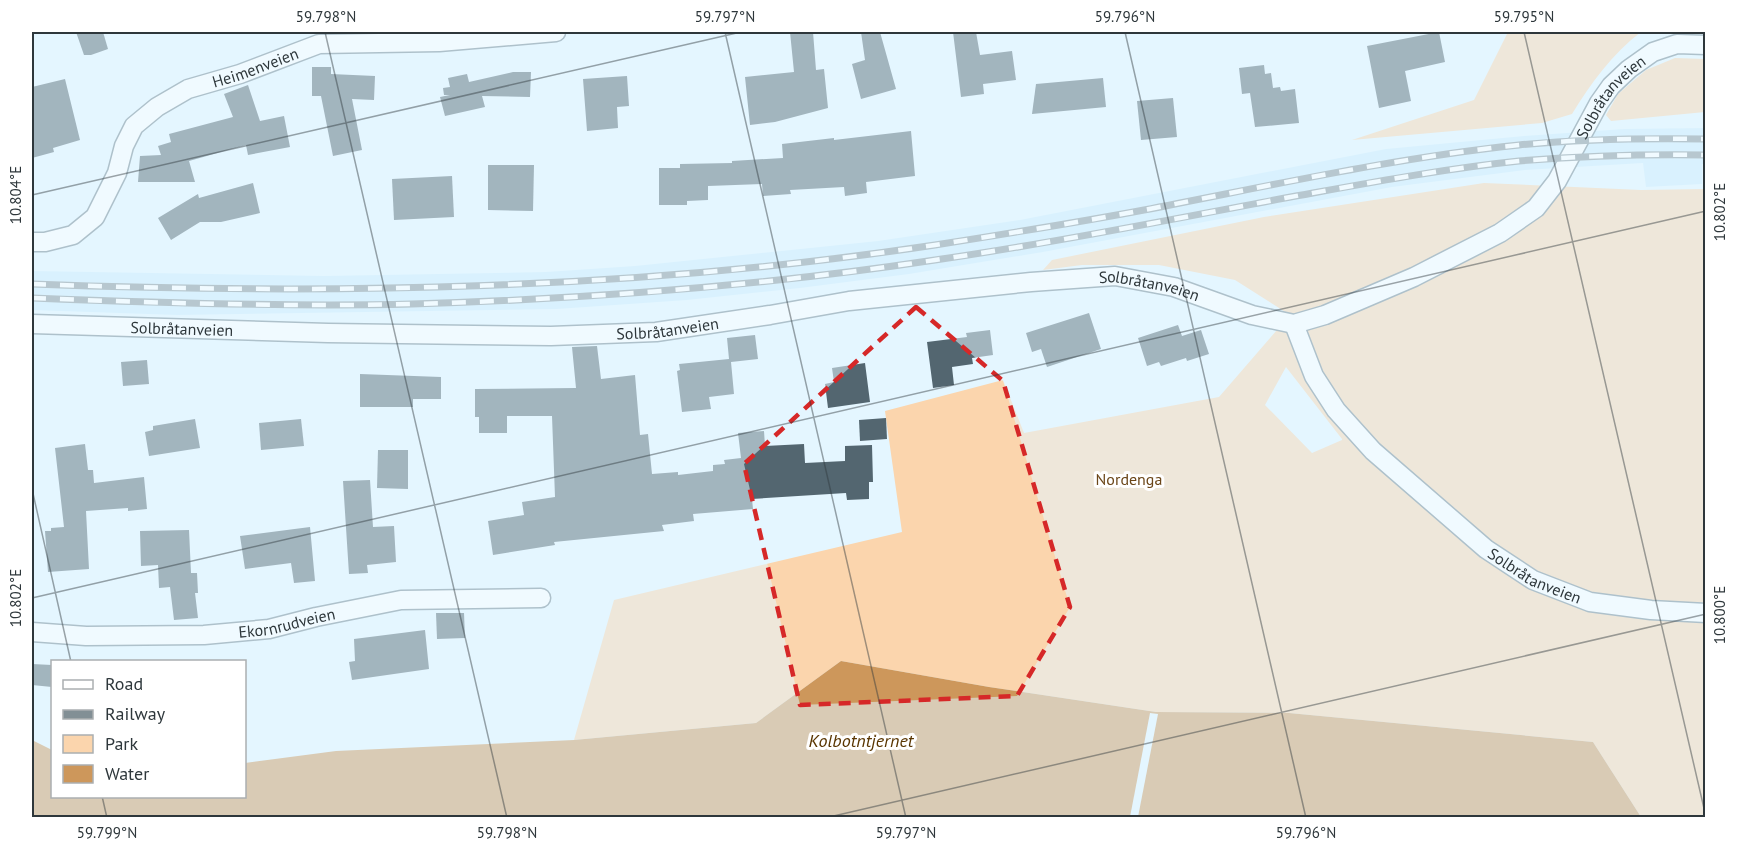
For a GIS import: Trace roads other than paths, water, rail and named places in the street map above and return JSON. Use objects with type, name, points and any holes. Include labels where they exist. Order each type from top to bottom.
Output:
[{"type":"street","name":"Heimenveien","points":[[32,243],[73,235],[95,217],[117,173],[124,146],[134,126],[157,107],[188,89],[240,74],[319,44],[439,42],[556,32]]},
{"type":"street","name":"Solbråtanveien","points":[[32,324],[328,333],[551,336],[656,332],[849,301],[1031,282],[1115,276],[1174,287],[1252,315],[1294,324],[1325,315],[1414,277],[1500,233],[1536,208],[1557,181],[1599,103],[1611,86],[1629,69],[1653,52],[1677,44],[1706,45]]},
{"type":"street","name":"Solbråtanveien","points":[[1294,324],[1314,376],[1336,410],[1373,451],[1486,549],[1533,580],[1590,602],[1706,614]]},
{"type":"street","name":"Ekornrudveien","points":[[32,632],[86,636],[204,635],[269,629],[401,600],[541,598]]},
{"type":"water","name":"Kolbotntjernet","points":[[841,661],[989,687],[1156,712],[1289,713],[1593,742],[1641,817],[32,818],[32,740],[51,750],[51,798],[246,798],[246,763],[336,751],[574,740],[756,723]]},
{"type":"railway","points":[[32,284],[258,289],[371,288],[484,286],[710,272],[823,260],[987,237],[1118,215],[1425,157],[1519,145],[1589,140],[1706,139]]},
{"type":"railway","points":[[32,298],[222,304],[365,305],[543,299],[674,290],[805,277],[979,253],[1373,182],[1490,164],[1589,157],[1706,155]]},
{"type":"park label","name":"Nordenga","points":[[1129,479]]}]
